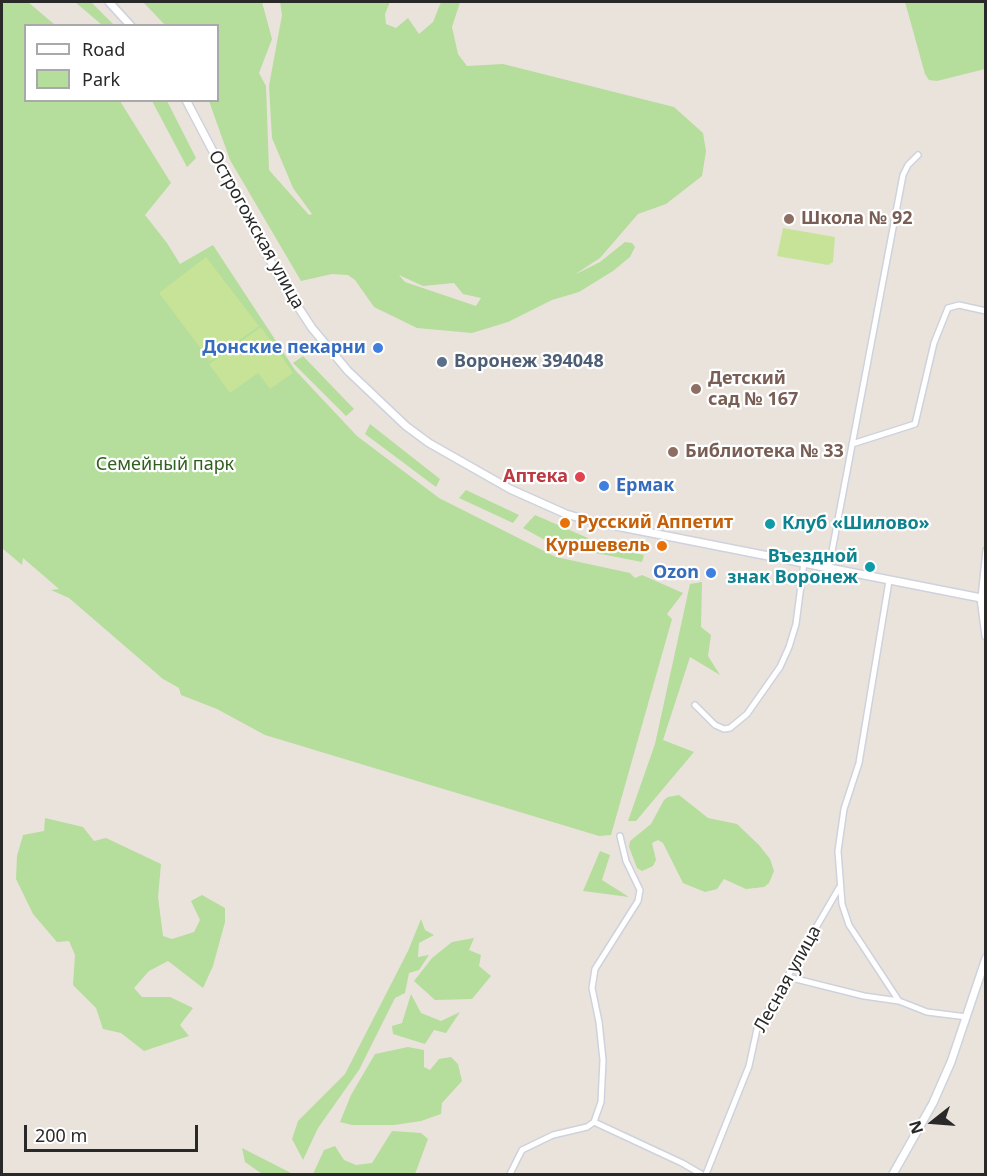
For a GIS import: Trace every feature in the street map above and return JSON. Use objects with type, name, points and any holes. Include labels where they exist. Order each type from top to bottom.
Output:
[{"type":"street","points":[[109,2],[128,24]]},
{"type":"street","name":"Острогожская улица","points":[[187,102],[281,281],[312,328],[359,382],[405,426],[429,443],[486,477],[566,514],[591,521],[983,598]]},
{"type":"street","points":[[829,567],[903,175],[908,165],[918,155]]},
{"type":"street","points":[[852,444],[915,424],[932,349],[948,308],[959,305],[986,311]]},
{"type":"street","points":[[986,550],[983,598],[986,636]]},
{"type":"street","points":[[695,705],[716,725],[724,729],[730,728],[747,714],[780,667],[789,647],[796,624],[804,562]]},
{"type":"street","points":[[890,581],[859,763],[844,809],[838,851],[840,888],[849,925],[899,1001]]},
{"type":"street","points":[[510,1174],[517,1157],[529,1144],[587,1127],[594,1122],[601,1102],[603,1060],[592,988],[596,969],[638,901],[640,890],[626,861],[620,836]]},
{"type":"street","name":"Лесная улица","points":[[703,1174],[749,1066],[757,1029],[840,888]]},
{"type":"street","points":[[893,1174],[933,1102],[967,1017],[986,958]]},
{"type":"street","points":[[788,977],[864,996],[899,1001],[927,1012],[967,1017]]},
{"type":"street","points":[[594,1122],[703,1174]]},
{"type":"green space","name":"Семейный парк","points":[[2,2],[28,2],[54,24],[24,24],[24,102],[121,102],[171,183],[145,215],[180,264],[213,245],[295,370],[357,436],[439,498],[556,557],[630,573],[635,578],[642,575],[683,593],[667,614],[672,619],[611,835],[599,836],[265,735],[217,709],[181,695],[179,688],[163,679],[69,598],[51,590],[59,589],[23,558],[22,565],[2,548]]},
{"type":"green space","points":[[75,2],[91,2],[113,24],[101,24]]},
{"type":"green space","points":[[143,2],[262,2],[272,39],[259,73],[266,86],[269,170],[309,215],[312,214],[293,188],[272,138],[269,86],[282,15],[280,2],[390,2],[385,14],[386,24],[396,28],[408,18],[419,34],[433,22],[441,2],[460,2],[452,27],[458,54],[467,66],[503,64],[674,107],[703,133],[706,151],[702,176],[666,204],[638,214],[600,258],[574,275],[600,262],[625,242],[632,243],[635,247],[630,257],[613,271],[579,292],[552,300],[508,322],[472,333],[417,328],[374,307],[355,280],[348,275],[332,274],[301,281],[230,160],[209,102],[219,102],[219,24],[164,24]],"holes":[[[399,275],[423,286],[454,283],[463,294],[481,298],[476,306],[405,282]]]},
{"type":"green space","points":[[905,2],[985,2],[985,69],[937,81],[929,80],[925,74]]},
{"type":"green space","points":[[153,102],[168,102],[196,158],[187,167]]},
{"type":"green space","points":[[783,228],[835,237],[833,262],[828,265],[777,256]]},
{"type":"green space","points":[[206,257],[259,326],[210,361],[159,293]]},
{"type":"green space","points":[[261,327],[293,373],[270,389],[258,373],[230,393],[209,364]]},
{"type":"green space","points":[[303,356],[354,409],[346,416],[293,363]]},
{"type":"green space","points":[[370,424],[440,479],[436,487],[365,434]]},
{"type":"green space","points":[[466,490],[519,515],[513,523],[459,498]]},
{"type":"green space","points":[[535,515],[611,548],[644,555],[642,562],[554,545],[523,528]]},
{"type":"green space","points":[[702,582],[701,627],[711,635],[708,656],[720,675],[690,657],[663,740],[694,752],[636,821],[628,821],[655,744],[690,584]]},
{"type":"green space","points":[[679,795],[708,818],[737,824],[759,845],[770,859],[774,871],[769,883],[764,887],[746,889],[724,879],[717,889],[705,892],[683,883],[663,843],[658,840],[652,843],[656,860],[653,866],[642,871],[637,868],[629,847],[630,841],[651,824],[664,800]]},
{"type":"green space","points":[[45,818],[83,827],[94,841],[106,838],[161,864],[158,897],[163,936],[172,939],[194,932],[200,920],[191,901],[202,895],[225,908],[225,922],[213,966],[203,988],[168,961],[149,971],[134,988],[142,997],[170,997],[193,1008],[180,1025],[189,1036],[144,1051],[121,1033],[103,1029],[96,1008],[73,985],[75,955],[69,941],[57,942],[33,914],[16,879],[17,856],[23,835],[44,831]]},
{"type":"green space","points":[[600,851],[610,855],[602,880],[629,897],[583,891]]},
{"type":"green space","points":[[421,919],[425,930],[434,935],[419,943],[418,957],[429,955],[419,970],[409,973],[405,993],[395,998],[359,1070],[318,1128],[303,1160],[292,1139],[298,1121],[345,1074],[408,951]]},
{"type":"green space","points":[[474,938],[469,950],[481,955],[479,966],[491,976],[472,999],[435,1000],[414,981],[432,958],[452,942]]},
{"type":"green space","points":[[411,994],[421,1013],[441,1021],[460,1012],[446,1033],[434,1030],[425,1044],[393,1034],[392,1026],[402,1023]]},
{"type":"green space","points":[[408,1047],[424,1050],[424,1067],[430,1070],[439,1059],[451,1057],[458,1064],[462,1081],[442,1103],[441,1114],[421,1121],[394,1125],[352,1125],[340,1122],[351,1095],[375,1054]]},
{"type":"green space","points":[[392,1131],[421,1133],[428,1139],[415,1174],[313,1174],[324,1150],[335,1146],[344,1160],[356,1165],[372,1163]]},
{"type":"green space","points":[[242,1148],[293,1174],[262,1174],[245,1162]]},
{"type":"place","name":"Школа № 92","points":[[789,219]]},
{"type":"place","name":"Донские пекарни","points":[[378,348]]},
{"type":"place","name":"Воронеж 394048","points":[[442,362]]},
{"type":"place","name":"Детский сад № 167","points":[[696,389]]},
{"type":"place","name":"Библиотека № 33","points":[[673,452]]},
{"type":"place","name":"Аптека","points":[[580,477]]},
{"type":"place","name":"Ермак","points":[[604,486]]},
{"type":"place","name":"Русский Аппетит","points":[[565,523]]},
{"type":"place","name":"Клуб «Шилово»","points":[[770,524]]},
{"type":"place","name":"Куршевель","points":[[662,546]]},
{"type":"place","name":"Въездной знак Воронеж","points":[[870,567]]},
{"type":"place","name":"Ozon","points":[[711,573]]}]
